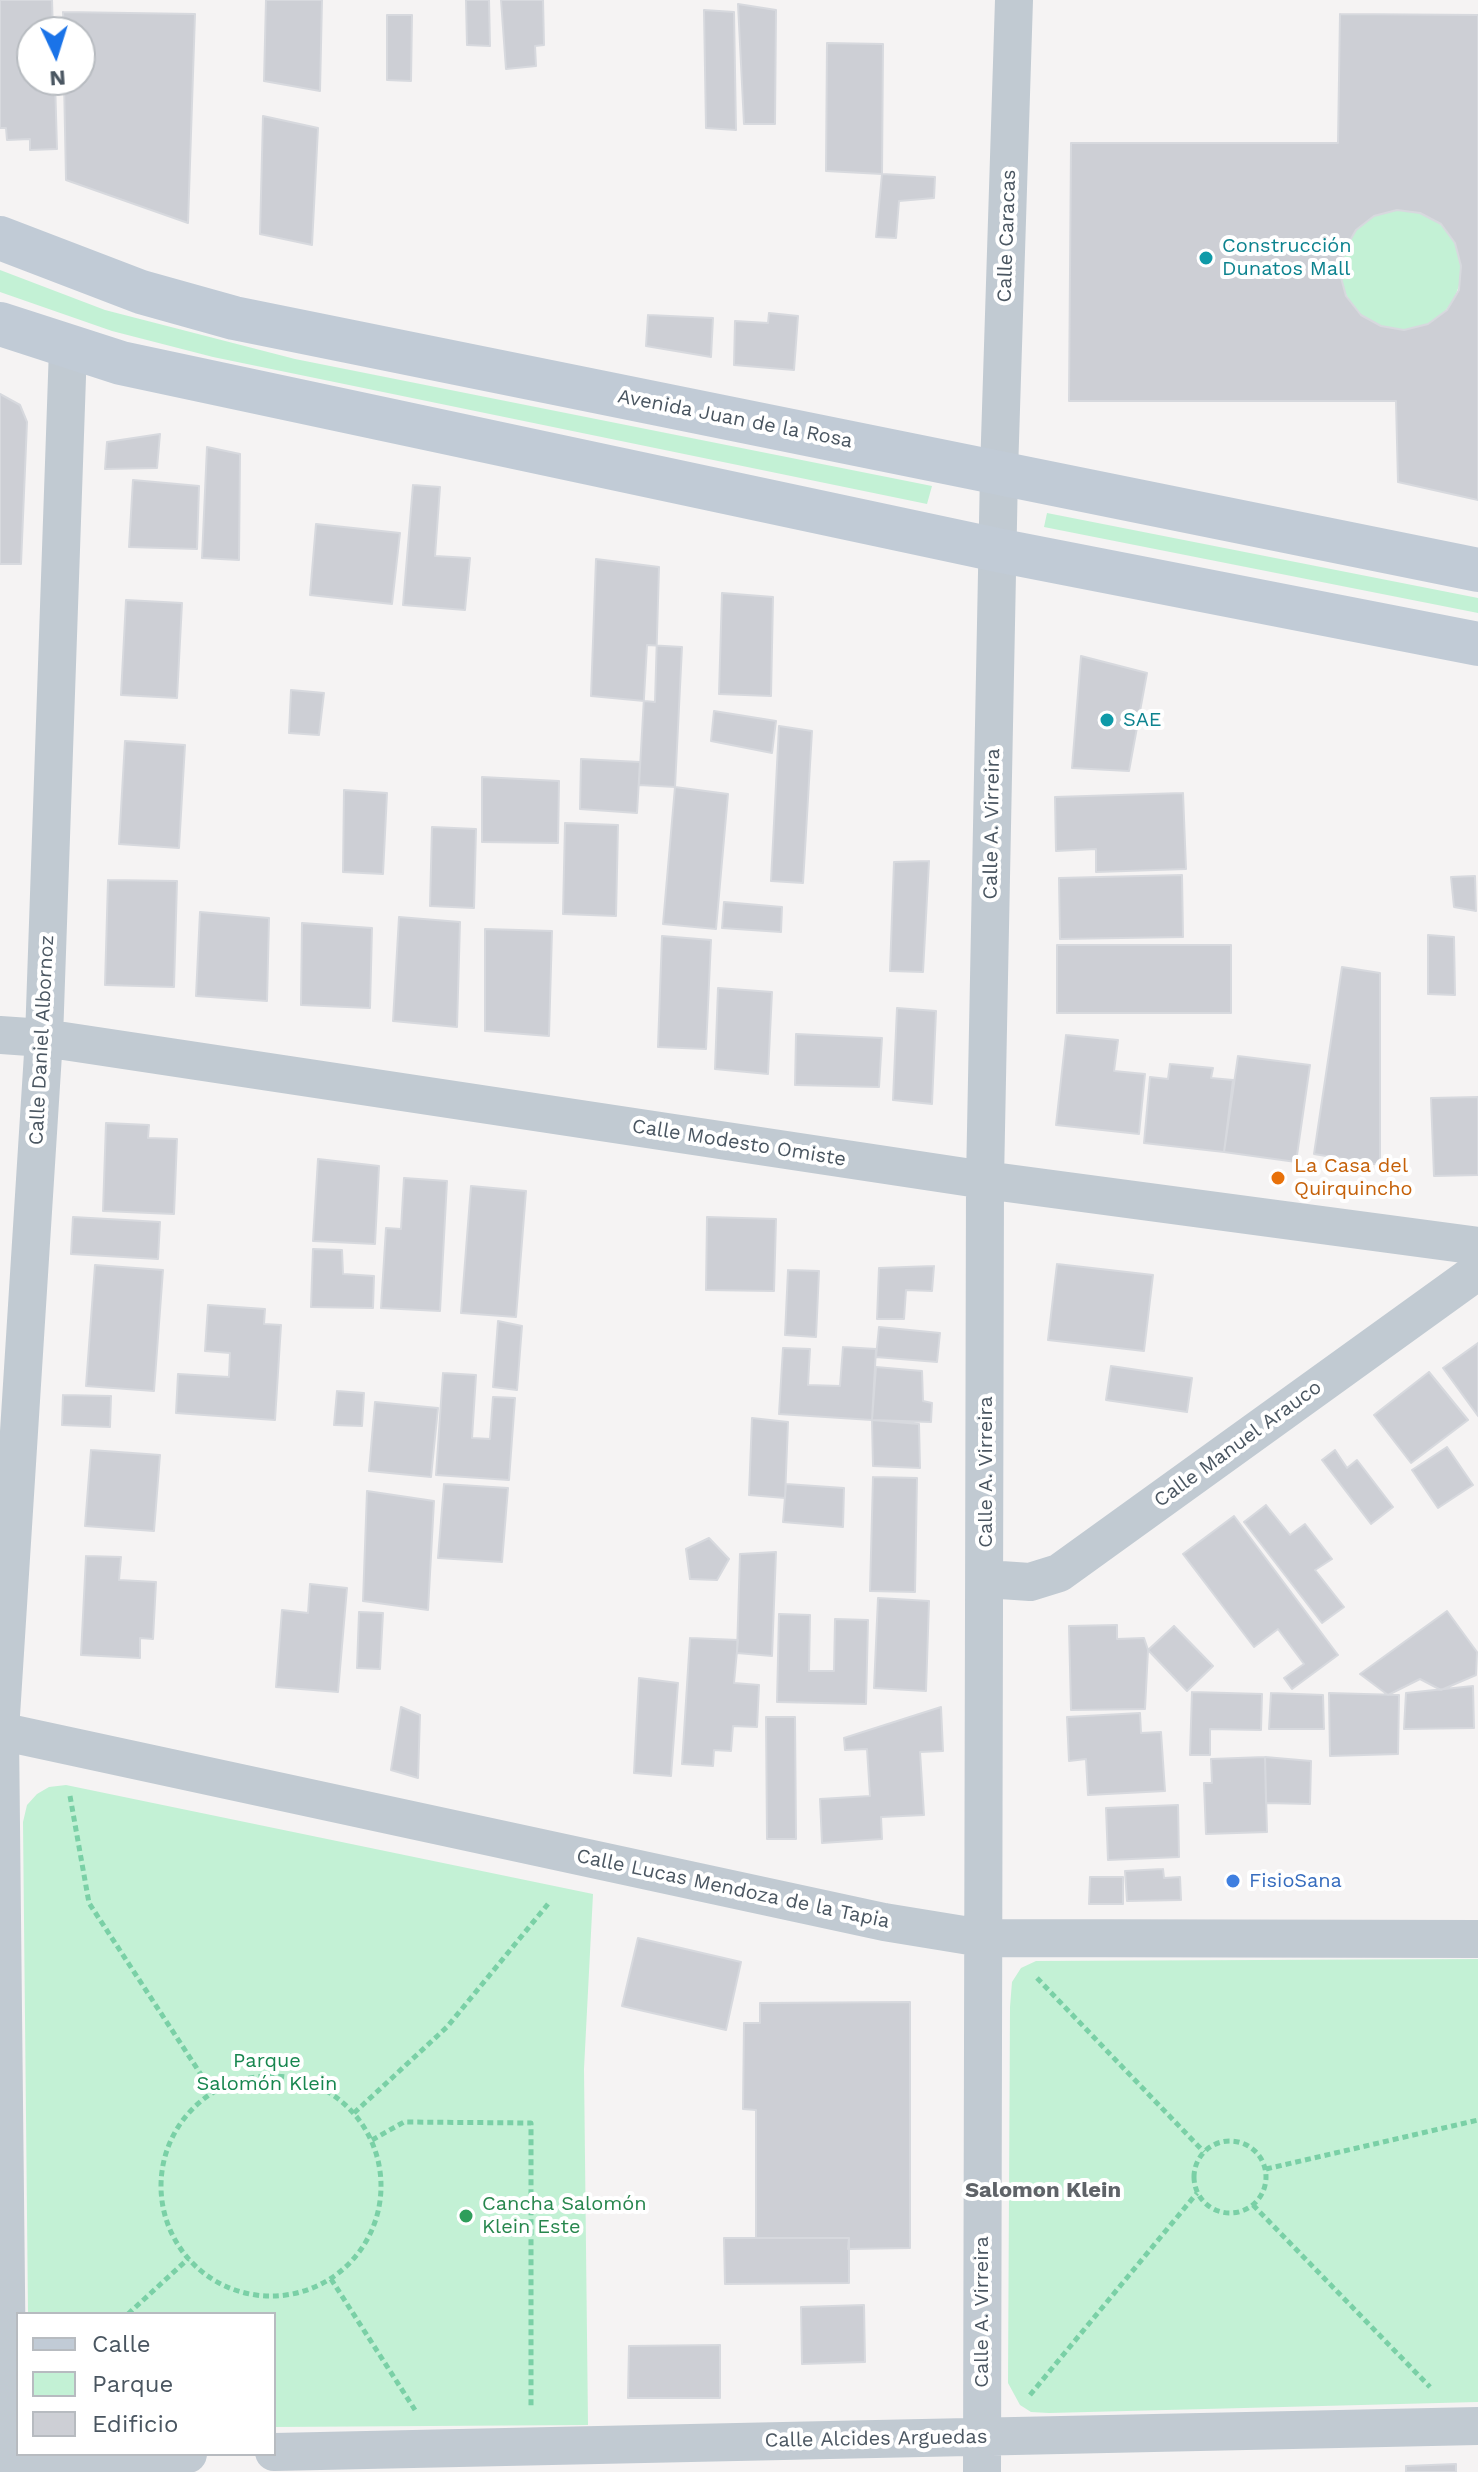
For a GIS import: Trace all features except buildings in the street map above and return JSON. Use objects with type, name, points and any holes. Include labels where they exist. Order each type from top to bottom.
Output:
[{"type":"main road","name":"Avenida Juan de la Rosa","points":[[0,238],[141,292],[234,318],[1478,570]]},
{"type":"main road","points":[[0,324],[121,363],[997,550],[1478,644]]},
{"type":"street","name":"Calle Caracas","points":[[999,472],[1014,0]]},
{"type":"street","name":"Calle Daniel Albornoz","points":[[5,2463],[0,1732],[44,1038],[68,348]]},
{"type":"street","name":"Calle A. Virreira","points":[[982,2454],[985,1180],[999,472]]},
{"type":"street","name":"Calle Modesto Omiste","points":[[0,1035],[44,1038],[985,1180],[1478,1246]]},
{"type":"street","name":"Calle Manuel Arauco","points":[[986,1579],[1030,1582],[1059,1573],[1478,1271]]},
{"type":"street","name":"Calle Lucas Mendoza de la Tapia","points":[[0,1732],[884,1922],[982,1938],[1478,1939]]},
{"type":"street","name":"Calle Alcides Arguedas","points":[[276,2452],[519,2445],[982,2454],[1478,2426]]},
{"type":"street","points":[[5,2463],[147,2456]]},
{"type":"path","points":[[70,1796],[89,1903],[213,2093]]},
{"type":"path","points":[[354,2113],[447,2027],[548,1904]]},
{"type":"path","points":[[1033,1975],[1204,2152]]},
{"type":"path","points":[[272,2076],[302,2080],[331,2093],[354,2113],[372,2140],[381,2170],[381,2201],[372,2232],[355,2259],[331,2279],[302,2292],[271,2297],[240,2292],[211,2280],[188,2259],[168,2227],[160,2189],[166,2152],[184,2118],[213,2093],[241,2080],[272,2076]]},
{"type":"path","points":[[1266,2169],[1478,2120]]},
{"type":"path","points":[[372,2140],[404,2122],[531,2123],[519,2445]]},
{"type":"path","points":[[1223,2142],[1245,2144],[1255,2150],[1266,2169],[1264,2189],[1253,2205],[1244,2211],[1222,2213],[1212,2209],[1197,2193],[1194,2171],[1204,2152],[1223,2142]]},
{"type":"path","points":[[1027,2399],[1197,2193]]},
{"type":"path","points":[[1253,2205],[1437,2394]]},
{"type":"path","points":[[130,2312],[188,2259]]},
{"type":"path","points":[[331,2279],[420,2418]]},
{"type":"green space","points":[[1401,210],[1424,215],[1443,228],[1456,247],[1461,270],[1456,293],[1443,312],[1424,325],[1401,330],[1378,325],[1359,312],[1346,293],[1341,270],[1346,247],[1359,228],[1378,215]]},
{"type":"green space","points":[[0,270],[105,310],[295,359],[932,486],[927,504],[213,357],[112,331],[0,292]]},
{"type":"green space","points":[[1047,513],[1478,598],[1478,613],[1044,527]]},
{"type":"green space","name":"Parque Salomón Klein","points":[[66,1785],[593,1894],[584,2069],[588,2425],[276,2427],[276,2312],[28,2312],[23,1822],[27,1805],[49,1787]]},
{"type":"green space","points":[[1478,1959],[1478,2402],[1049,2413],[1031,2412],[1020,2405],[1008,2383],[1010,2007],[1012,1982],[1021,1968],[1036,1961]]},
{"type":"place","name":"Construcción Dunatos Mall","points":[[1206,258]]},
{"type":"place","name":"SAE","points":[[1107,720]]},
{"type":"place","name":"La Casa del Quirquincho","points":[[1278,1178]]},
{"type":"place","name":"FisioSana","points":[[1233,1881]]},
{"type":"place","name":"Cancha Salomón Klein Este","points":[[466,2216]]},
{"type":"district","name":"Salomon Klein","points":[[1043,2191]]}]
